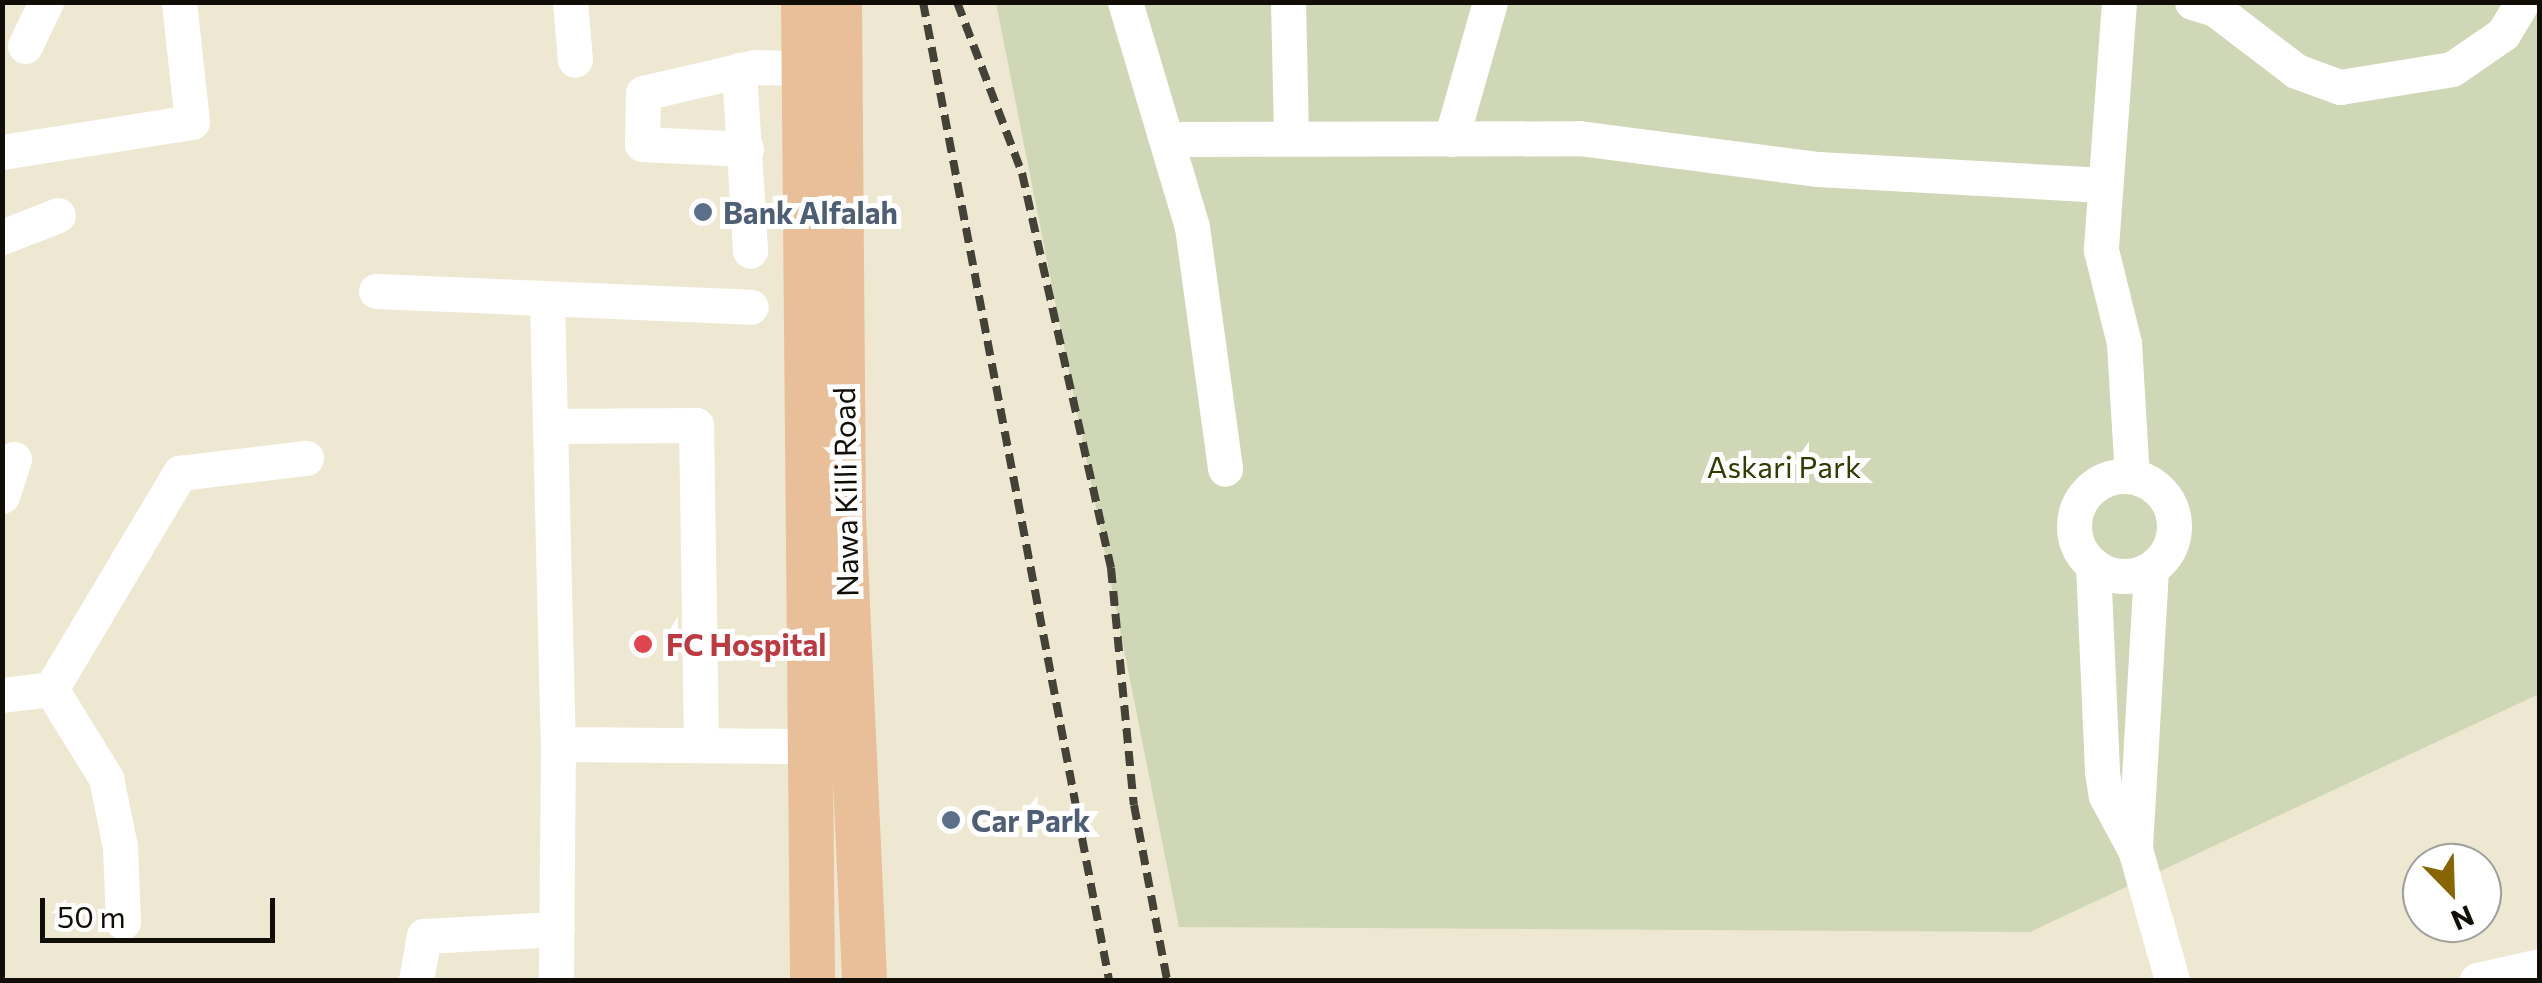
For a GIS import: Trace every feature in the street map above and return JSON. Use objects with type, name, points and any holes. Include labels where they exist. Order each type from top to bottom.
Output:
[{"type":"main road","name":"Nawa Killi Road","points":[[803,2],[812,980]]},
{"type":"main road","name":"Nawa Killi Road","points":[[839,2],[844,515],[864,980]]},
{"type":"street","points":[[25,46],[46,2]]},
{"type":"street","points":[[2,152],[192,122],[179,2]]},
{"type":"street","points":[[570,2],[575,60]]},
{"type":"street","points":[[1125,2],[1166,139],[1206,305],[1224,469]]},
{"type":"street","points":[[1288,2],[1291,137]]},
{"type":"street","points":[[1451,139],[1490,2]]},
{"type":"street","points":[[2119,2],[2101,250],[2124,343],[2132,476]]},
{"type":"street","points":[[2192,2],[2215,9],[2296,71],[2340,88],[2452,69],[2503,34],[2522,2]]},
{"type":"street","points":[[746,148],[650,148],[642,144],[638,106],[642,92],[739,70],[804,68]]},
{"type":"street","points":[[739,70],[750,251]]},
{"type":"street","points":[[1166,139],[1579,138],[1818,168],[2104,185]]},
{"type":"street","points":[[2,236],[58,215]]},
{"type":"street","points":[[376,291],[547,302],[751,307]]},
{"type":"street","points":[[547,302],[558,744],[558,980],[584,980]]},
{"type":"street","points":[[550,426],[696,425],[701,743]]},
{"type":"street","points":[[51,689],[180,473],[306,458]]},
{"type":"street","points":[[2,496],[14,459]]},
{"type":"street","points":[[2132,476],[2162,490],[2174,510],[2167,554],[2150,570],[2128,577],[2092,564],[2075,542],[2082,498],[2098,482],[2132,476]]},
{"type":"street","points":[[2092,564],[2106,796],[2135,849],[2172,980]]},
{"type":"street","points":[[2135,849],[2150,570]]},
{"type":"street","points":[[2,695],[51,689]]},
{"type":"street","points":[[51,689],[106,778],[120,847],[123,922]]},
{"type":"street","points":[[558,744],[810,746]]},
{"type":"street","points":[[416,980],[424,936],[557,929]]},
{"type":"street","points":[[2477,980],[2540,966]]},
{"type":"green space","name":"Askari Park","points":[[996,3],[2539,3],[2539,694],[2030,932],[1179,927]]},
{"type":"railway","points":[[923,2],[1109,980]]},
{"type":"railway","points":[[957,2],[1022,173],[1111,568],[1134,805],[1167,980]]},
{"type":"place","name":"Bank Alfalah","points":[[703,212]]},
{"type":"place","name":"FC Hospital","points":[[643,644]]},
{"type":"place","name":"Car Park","points":[[951,820]]}]
